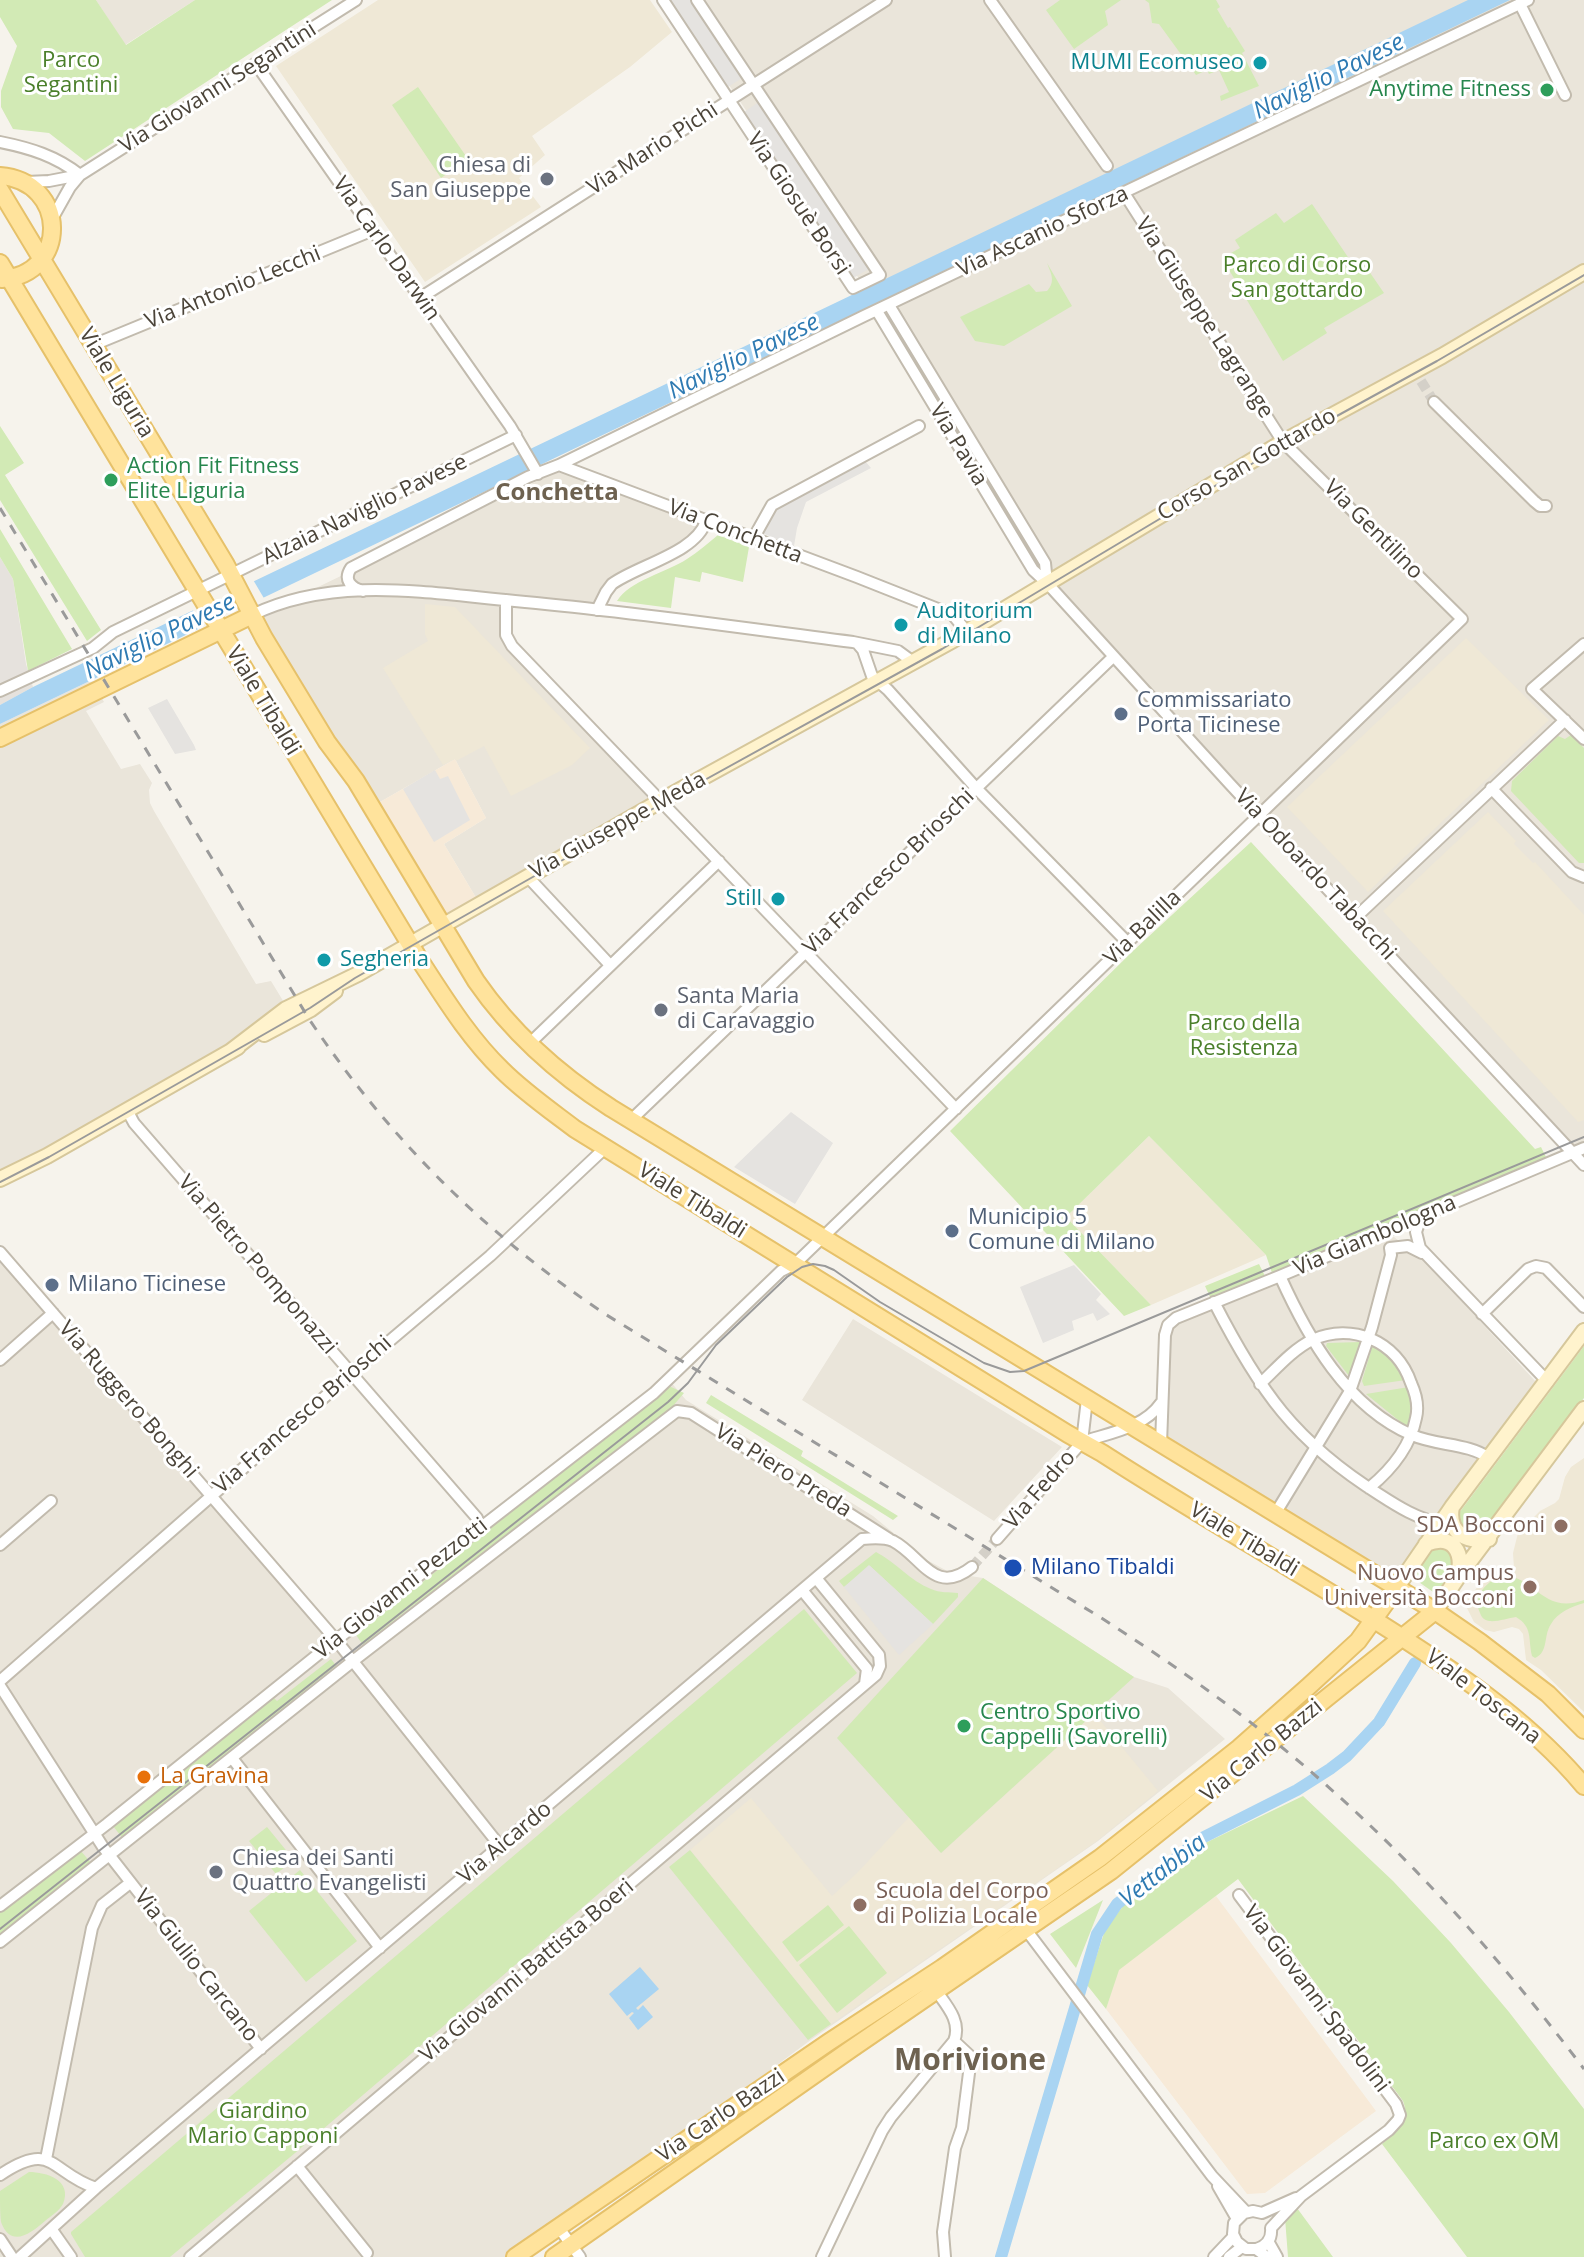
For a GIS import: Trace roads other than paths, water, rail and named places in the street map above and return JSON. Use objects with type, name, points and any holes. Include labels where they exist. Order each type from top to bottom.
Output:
[{"type":"main road","points":[[0,176],[26,182],[40,193],[48,207],[53,229],[42,259],[28,271],[5,278]]},
{"type":"main road","name":"Viale Liguria","points":[[0,190],[233,579]]},
{"type":"main road","name":"Viale Liguria","points":[[0,263],[5,278],[200,595]]},
{"type":"main road","name":"Viale Tibaldi","points":[[233,579],[319,729],[356,781],[493,1005],[529,1044],[584,1091],[1397,1587]]},
{"type":"main road","name":"Viale Tibaldi","points":[[200,595],[410,945],[461,1021],[502,1070],[535,1100],[605,1148],[1374,1619]]},
{"type":"main road","points":[[0,738],[250,612]]},
{"type":"main road","name":"Via Carlo Bazzi","points":[[1021,1923],[1239,1748],[1358,1641],[1397,1587]]},
{"type":"main road","name":"Viale Toscana","points":[[1397,1587],[1480,1642],[1548,1694],[1584,1730]]},
{"type":"main road","name":"Via Carlo Bazzi","points":[[515,2257],[1021,1923],[1111,1871],[1435,1611]]},
{"type":"main road","name":"Viale Toscana","points":[[1374,1619],[1485,1693],[1525,1725],[1584,1786]]},
{"type":"main road","points":[[1344,1654],[1339,1666],[1340,1673],[1352,1678]]},
{"type":"main road","name":"Via Carlo Bazzi","points":[[554,2257],[576,2251],[589,2231],[932,1984]]},
{"type":"street","name":"Via Giovanni Segantini","points":[[80,175],[356,0]]},
{"type":"street","name":"Via Giosuè Borsi","points":[[663,0],[853,288],[880,275],[697,0]]},
{"type":"street","name":"Via Mario Pichi","points":[[420,298],[886,0]]},
{"type":"street","points":[[990,0],[1107,166]]},
{"type":"street","points":[[1524,2],[1565,95]]},
{"type":"street","name":"Via Ascanio Sforza","points":[[559,465],[1524,2]]},
{"type":"street","name":"Via Carlo Darwin","points":[[256,64],[516,435]]},
{"type":"street","points":[[0,142],[40,152],[80,175]]},
{"type":"street","points":[[26,182],[80,175]]},
{"type":"street","points":[[52,219],[80,175]]},
{"type":"street","name":"Via Giuseppe Lagrange","points":[[1124,193],[1283,442]]},
{"type":"street","name":"Via Antonio Lecchi","points":[[93,345],[373,230]]},
{"type":"street","name":"Corso San Gottardo","points":[[913,662],[1283,442],[1418,376],[1584,272]]},
{"type":"street","name":"Via Pavia","points":[[889,305],[1045,563],[1047,583]]},
{"type":"street","name":"Via Pavia","points":[[877,311],[1033,570],[1047,583]]},
{"type":"street","points":[[905,357],[916,350]]},
{"type":"street","points":[[1434,402],[1534,501],[1546,506]]},
{"type":"street","points":[[753,539],[772,505],[919,426]]},
{"type":"street","points":[[516,435],[536,469]]},
{"type":"street","name":"Alzaia Naviglio Pavese","points":[[0,691],[93,648],[114,632],[233,579],[516,435]]},
{"type":"street","name":"Via Gentilino","points":[[1283,442],[1462,619]]},
{"type":"street","points":[[363,591],[353,588],[348,582],[347,574],[353,566],[536,469],[559,465]]},
{"type":"street","name":"Via Conchetta","points":[[559,465],[953,615],[967,632]]},
{"type":"street","points":[[597,610],[612,584],[684,545],[700,533],[706,521]]},
{"type":"street","points":[[1012,535],[1024,527]]},
{"type":"street","name":"Via Odoardo Tabacchi","points":[[1047,583],[1355,918],[1579,1151],[1584,1165]]},
{"type":"street","points":[[250,612],[326,592],[439,592],[857,643],[898,651],[913,662]]},
{"type":"street","points":[[506,600],[506,635],[512,646],[956,1109]]},
{"type":"street","name":"Via Balilla","points":[[822,1236],[1462,619]]},
{"type":"street","points":[[857,643],[863,650],[872,676],[976,788],[1128,943]]},
{"type":"street","points":[[1584,644],[1532,689],[1584,739]]},
{"type":"street","name":"Via Francesco Brioschi","points":[[631,1120],[1113,657]]},
{"type":"street","name":"Via Giuseppe Meda","points":[[0,1179],[47,1156],[231,1051],[286,1009],[358,974],[913,662]]},
{"type":"street","points":[[1355,918],[1565,720]]},
{"type":"street","points":[[1491,788],[1572,872],[1584,877]]},
{"type":"street","points":[[529,1044],[719,861]]},
{"type":"street","points":[[528,877],[610,965]]},
{"type":"street","name":"Via Pietro Pomponazzi","points":[[127,1110],[134,1123],[477,1518],[480,1529]]},
{"type":"street","name":"Via Francesco Brioschi","points":[[0,1683],[507,1240],[605,1148]]},
{"type":"street","name":"Via Giambologna","points":[[1162,1402],[1168,1325],[1176,1318],[1579,1151]]},
{"type":"street","points":[[1421,1217],[1417,1225],[1417,1239],[1426,1255],[1548,1382]]},
{"type":"street","name":"Via Giovanni Pezzotti","points":[[0,1906],[654,1393],[781,1271],[795,1264],[822,1236]]},
{"type":"street","points":[[1275,1514],[1350,1391],[1369,1337],[1391,1255],[1386,1243],[1370,1238]]},
{"type":"street","points":[[1390,1248],[1408,1246],[1426,1255]]},
{"type":"street","name":"Via Ruggero Bonghi","points":[[0,1252],[336,1640],[500,1846]]},
{"type":"street","points":[[1482,1314],[1528,1269],[1536,1266],[1546,1268],[1584,1307]]},
{"type":"street","points":[[1280,1276],[1312,1340],[1350,1391],[1384,1419],[1411,1435],[1472,1449],[1489,1458]]},
{"type":"street","points":[[1214,1302],[1229,1334],[1285,1418],[1316,1448],[1369,1488],[1413,1513],[1441,1523]]},
{"type":"street","points":[[0,1360],[53,1313]]},
{"type":"street","points":[[1397,1587],[1452,1507],[1584,1331]]},
{"type":"street","points":[[1260,1384],[1312,1340],[1340,1333],[1369,1337],[1393,1353],[1408,1373],[1417,1403],[1417,1417],[1397,1460],[1369,1488]]},
{"type":"street","points":[[1087,1399],[1082,1442],[1132,1426],[1151,1415],[1162,1402]]},
{"type":"street","points":[[1161,1444],[1162,1402]]},
{"type":"street","points":[[1435,1611],[1584,1409]]},
{"type":"street","name":"Via Piero Preda","points":[[670,1414],[677,1411],[691,1413],[853,1515],[931,1573],[944,1578],[961,1575],[972,1567]]},
{"type":"street","name":"Via Giovanni Pezzotti","points":[[0,1942],[670,1414]]},
{"type":"street","name":"Via Fedro","points":[[997,1539],[1082,1442]]},
{"type":"street","points":[[0,1545],[51,1501]]},
{"type":"street","points":[[1452,1507],[1450,1518],[1461,1535],[1471,1540],[1489,1539]]},
{"type":"street","points":[[853,1515],[861,1528],[862,1539],[893,1542]]},
{"type":"street","name":"Via Aicardo","points":[[20,2257],[96,2188],[862,1539]]},
{"type":"street","points":[[1426,1544],[1441,1541],[1456,1549],[1461,1557],[1458,1577]]},
{"type":"street","points":[[816,1578],[879,1655],[880,1666],[876,1675],[864,1686]]},
{"type":"street","points":[[802,1590],[867,1669],[864,1686]]},
{"type":"street","points":[[0,1683],[109,1856]]},
{"type":"street","name":"Via Giovanni Battista Boeri","points":[[190,2257],[864,1686]]},
{"type":"street","points":[[232,1758],[380,1948]]},
{"type":"street","name":"Via Giulio Carcano","points":[[109,1856],[261,2049]]},
{"type":"street","points":[[46,2159],[92,1928],[102,1905],[130,1883]]},
{"type":"street","name":"Via Giovanni Spadolini","points":[[1239,1895],[1396,2104],[1400,2115],[1389,2130],[1301,2196],[1271,2228]]},
{"type":"street","points":[[1021,1923],[1212,2176],[1246,2212],[1233,2227],[1234,2236],[1242,2247]]},
{"type":"street","points":[[822,2257],[882,2131],[954,2041],[956,2022],[932,1984]]},
{"type":"street","points":[[945,2257],[943,2232],[970,2065],[969,2055],[954,2041]]},
{"type":"street","points":[[0,2160],[4,2173],[22,2162],[46,2159],[58,2164],[80,2183],[96,2188]]},
{"type":"street","points":[[297,2166],[367,2253]]},
{"type":"street","points":[[1212,2176],[1237,2219]]},
{"type":"street","name":"Via Giovanni Spadolini","points":[[1246,2212],[1262,2213],[1301,2196]]},
{"type":"street","points":[[1262,2213],[1268,2219],[1271,2228],[1268,2241],[1277,2257]]},
{"type":"street","points":[[559,2228],[576,2251]]},
{"type":"street","points":[[52,2230],[71,2257]]},
{"type":"street","points":[[1214,2257],[1234,2236]]},
{"type":"street","points":[[0,2239],[12,2257]]},
{"type":"street","points":[[1256,2249],[1268,2241]]},
{"type":"street","points":[[1229,2257],[1242,2247],[1256,2249],[1267,2257]]},
{"type":"water","name":"Naviglio Pavese","points":[[1468,0],[1510,0],[0,724],[0,705],[33,687]]},
{"type":"water","points":[[640,1967],[659,1989],[636,2008],[638,2010],[643,2005],[653,2017],[638,2030],[629,2018],[634,2013],[627,2016],[609,1994]]},
{"type":"waterway","name":"Vettabbia","points":[[1001,2257],[1097,1934],[1117,1904],[1202,1838],[1297,1790],[1347,1756],[1379,1722],[1415,1663]]},
{"type":"tunnel","points":[[1421,381],[1434,402]]},
{"type":"tunnel","points":[[972,1567],[997,1539]]},
{"type":"tram line","points":[[0,1182],[310,1008],[355,978],[663,803],[942,649],[1275,450],[1584,275]]},
{"type":"tram line","points":[[0,1929],[668,1402],[688,1383],[716,1345],[787,1277],[802,1267],[813,1264],[834,1270],[880,1302],[984,1363],[1010,1372],[1024,1371],[1584,1137]]},
{"type":"railway","points":[[0,508],[309,1019],[373,1105],[442,1182],[519,1250],[605,1314],[1103,1619],[1245,1718],[1331,1789],[1409,1864],[1482,1943],[1584,2069]]},
{"type":"place","name":"MUMI Ecomuseo","points":[[1260,63]]},
{"type":"place","name":"Anytime Fitness","points":[[1547,90]]},
{"type":"place","name":"Chiesa di San Giuseppe","points":[[547,179]]},
{"type":"place","name":"Action Fit Fitness Elite Liguria","points":[[111,480]]},
{"type":"place","name":"Auditorium di Milano","points":[[901,625]]},
{"type":"place","name":"Commissariato Porta Ticinese","points":[[1121,714]]},
{"type":"place","name":"Still","points":[[778,899]]},
{"type":"place","name":"Segheria","points":[[324,960]]},
{"type":"place","name":"Santa Maria di Caravaggio","points":[[661,1010]]},
{"type":"place","name":"Municipio 5 Comune di Milano","points":[[952,1231]]},
{"type":"place","name":"Milano Ticinese","points":[[52,1285]]},
{"type":"place","name":"SDA Bocconi","points":[[1561,1526]]},
{"type":"place","name":"Milano Tibaldi","points":[[1013,1568]]},
{"type":"place","name":"Nuovo Campus Università Bocconi","points":[[1530,1587]]},
{"type":"place","name":"Centro Sportivo Cappelli (Savorelli)","points":[[964,1726]]},
{"type":"place","name":"La Gravina","points":[[144,1777]]},
{"type":"place","name":"Chiesa dei Santi Quattro Evangelisti","points":[[216,1872]]},
{"type":"place","name":"Scuola del Corpo di Polizia Locale","points":[[860,1905]]},
{"type":"district","name":"Conchetta","points":[[557,493]]},
{"type":"district","name":"Morivione","points":[[970,2061]]},
{"type":"park label","name":"Parco Segantini","points":[[71,74]]},
{"type":"park label","name":"Parco di Corso San gottardo","points":[[1297,278]]},
{"type":"park label","name":"Parco della Resistenza","points":[[1244,1036]]},
{"type":"park label","name":"Giardino Mario Capponi","points":[[263,2124]]},
{"type":"park label","name":"Parco ex OM","points":[[1494,2142]]}]
